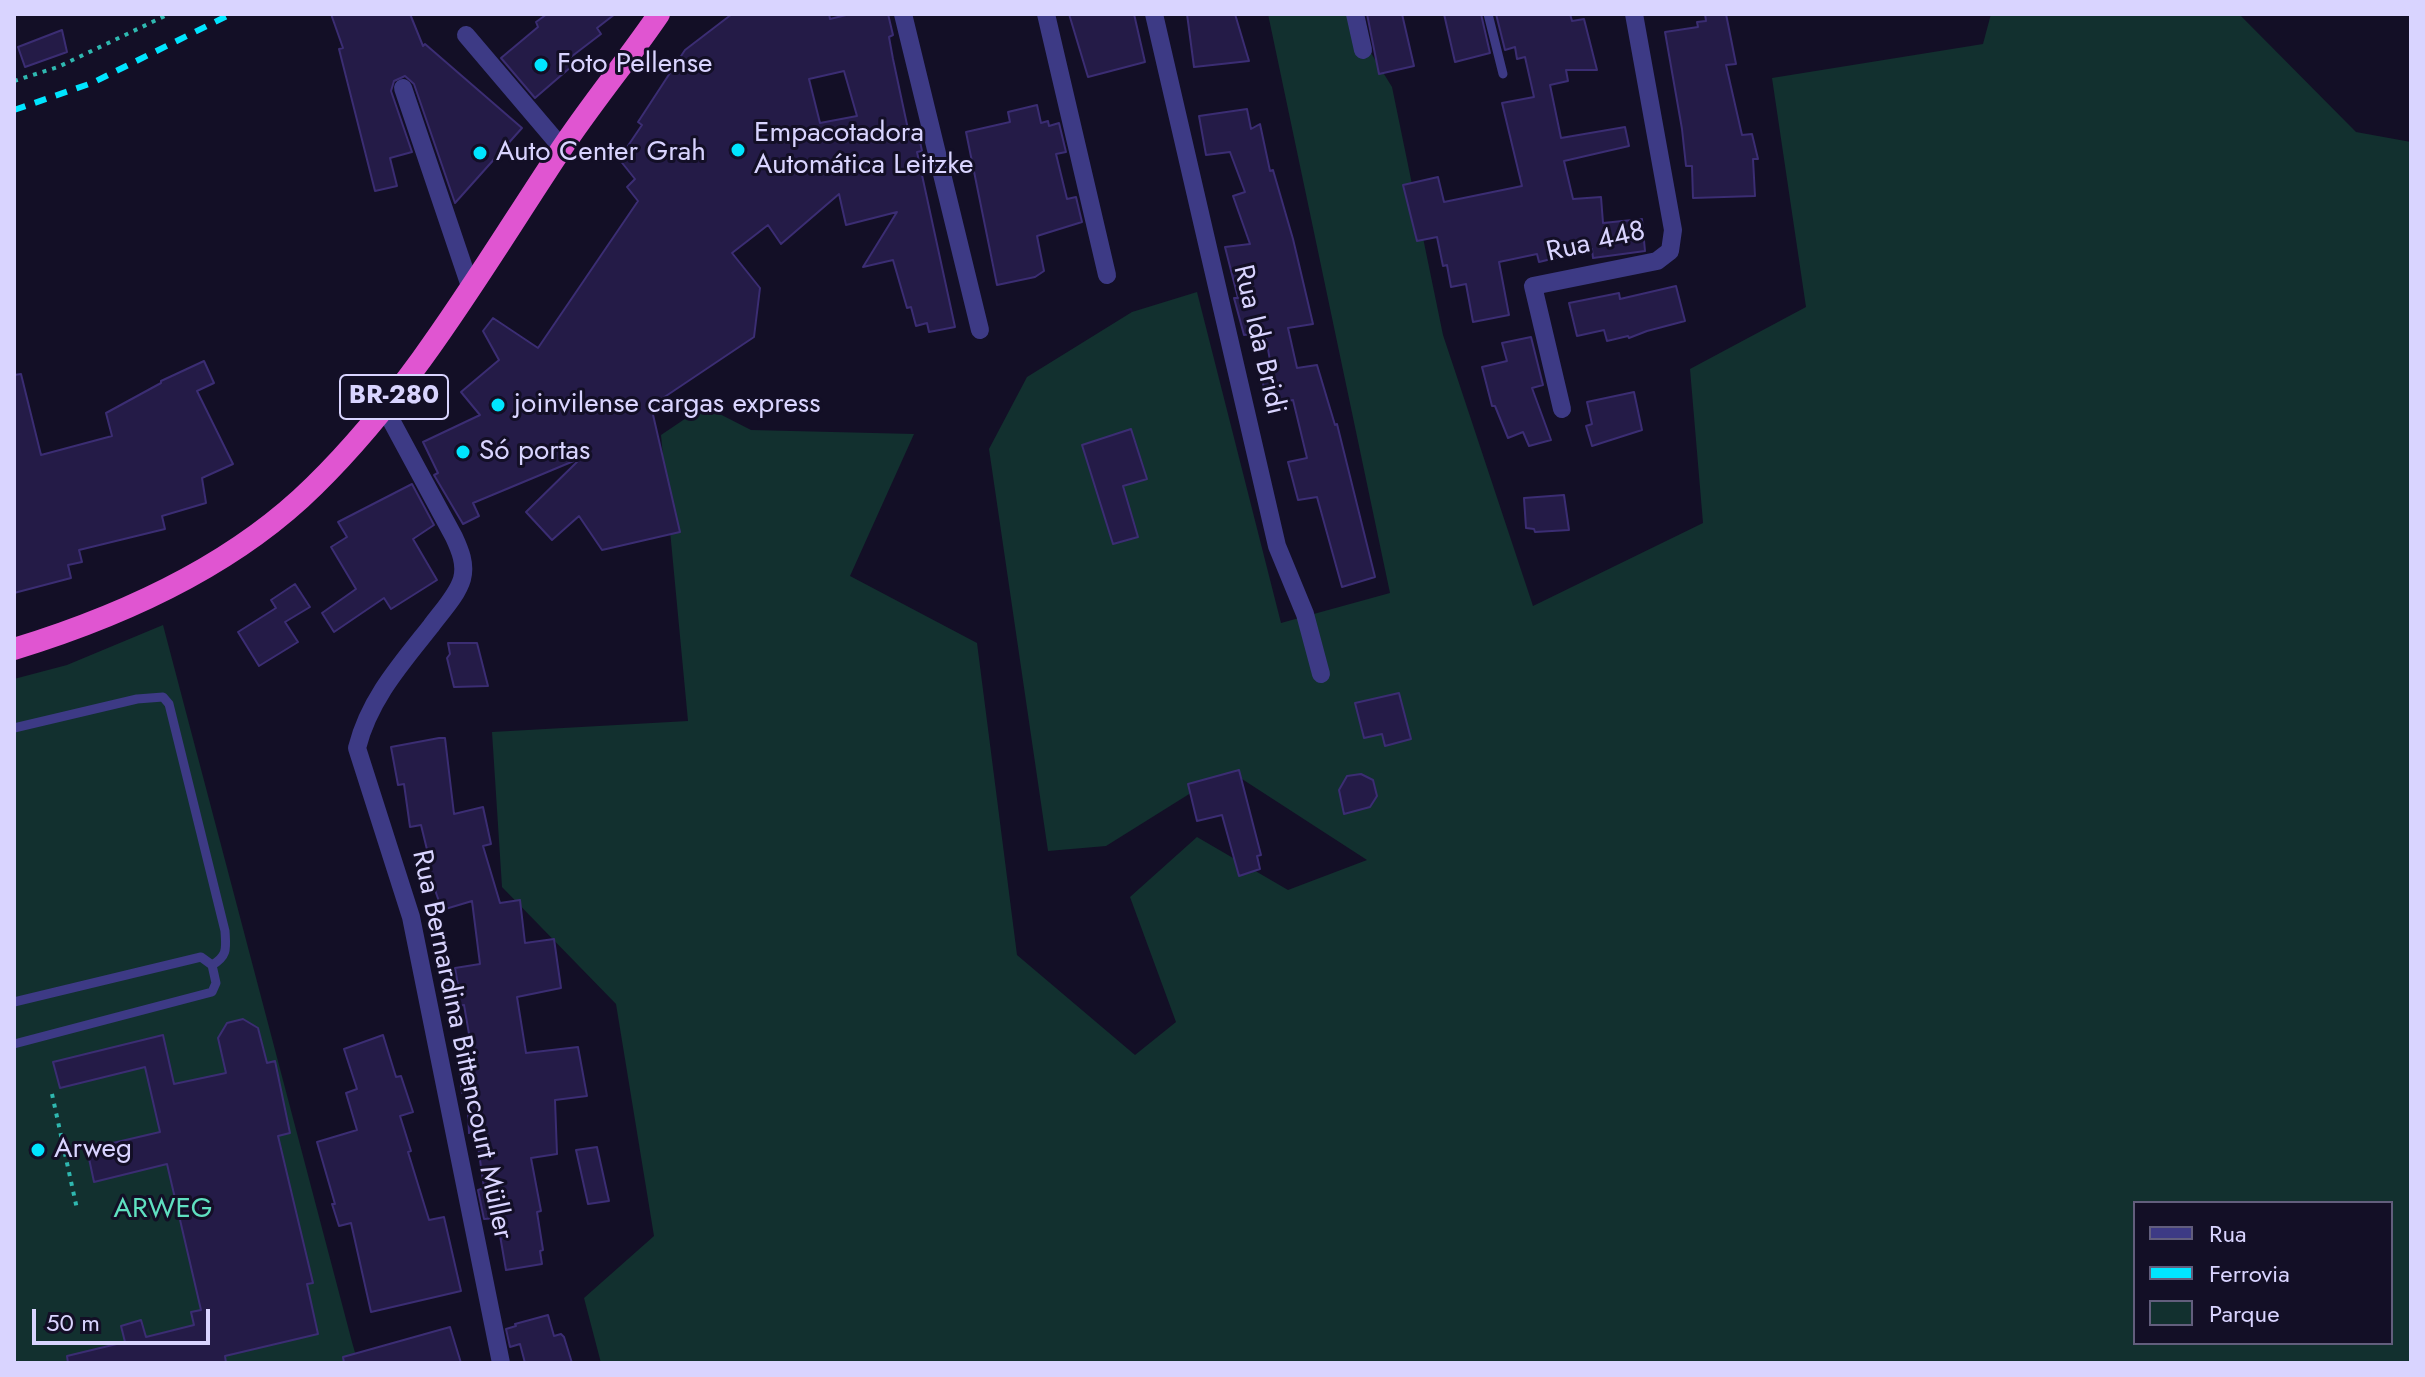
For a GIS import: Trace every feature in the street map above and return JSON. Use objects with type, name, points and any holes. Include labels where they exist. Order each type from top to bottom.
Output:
[{"type":"highway","name":"BR-280","points":[[14,649],[59,635],[164,591],[214,563],[266,527],[312,488],[385,409],[416,369],[562,148],[659,14]]},
{"type":"street","points":[[903,14],[980,330]]},
{"type":"street","points":[[1046,14],[1107,275]]},
{"type":"street","name":"Rua Ida Bridi","points":[[1154,14],[1277,546],[1305,614],[1321,674]]},
{"type":"street","points":[[1355,14],[1363,50]]},
{"type":"street","name":"Rua 448","points":[[1562,409],[1533,286],[1657,261],[1670,251],[1673,230],[1634,14]]},
{"type":"street","points":[[466,35],[562,148]]},
{"type":"street","points":[[403,88],[471,289]]},
{"type":"street","name":"Rua Bernardina Bittencourt Müller","points":[[385,409],[454,537],[463,557],[463,578],[453,597],[378,694],[364,722],[357,748],[411,917],[501,1363]]},
{"type":"lane","points":[[1488,14],[1503,74]]},
{"type":"lane","points":[[14,728],[137,699],[163,697],[169,704],[225,931],[226,952],[222,959],[212,965]]},
{"type":"lane","points":[[14,1002],[201,957],[212,965],[216,983],[212,992],[14,1044]]},
{"type":"path","points":[[14,81],[58,67],[169,14]]},
{"type":"path","points":[[52,1094],[77,1209]]},
{"type":"green space","points":[[1268,14],[1347,14],[1392,87],[1443,335],[1533,606],[1703,523],[1690,369],[1806,307],[1772,78],[1983,44],[1991,14],[2239,14],[2356,132],[2411,142],[2411,1363],[601,1363],[584,1298],[654,1236],[616,1004],[502,887],[492,732],[688,721],[661,435],[704,406],[751,430],[914,434],[850,576],[977,643],[1017,955],[1135,1055],[1176,1022],[1130,897],[1197,837],[1288,890],[1367,860],[1242,779],[1194,791],[1106,846],[1048,851],[989,449],[1027,377],[1132,312],[1197,292],[1281,623],[1390,593]]},
{"type":"green space","name":"ARWEG","points":[[163,625],[358,1363],[14,1363],[14,679],[67,665]]},
{"type":"building","points":[[331,14],[410,14],[423,46],[425,44],[522,128],[455,203],[414,84],[405,76],[394,81],[391,91],[412,152],[390,158],[397,186],[375,191],[339,49],[343,48]]},
{"type":"building","points":[[547,14],[615,14],[597,28],[601,34],[567,60],[572,66],[535,98],[501,58],[538,27],[536,22]]},
{"type":"building","points":[[732,14],[829,14],[830,19],[850,14],[888,14],[893,35],[889,37],[909,134],[918,132],[922,151],[917,152],[955,327],[929,332],[927,323],[916,326],[911,307],[907,308],[893,260],[863,267],[897,212],[846,225],[839,194],[781,244],[768,225],[732,253],[760,288],[754,337],[651,406],[680,532],[602,550],[579,516],[552,540],[526,512],[581,458],[473,503],[479,516],[463,524],[434,475],[438,473],[423,442],[480,415],[461,392],[499,360],[483,331],[493,318],[538,348],[638,201],[627,187],[635,179],[619,159],[642,125],[638,122],[685,50]],"holes":[[[844,71],[857,116],[820,123],[809,79]]]},
{"type":"building","points":[[1069,14],[1134,14],[1145,62],[1088,77]]},
{"type":"building","points":[[1187,14],[1235,14],[1249,61],[1194,67]]},
{"type":"building","points":[[1367,14],[1402,14],[1414,66],[1379,74]]},
{"type":"building","points":[[1444,14],[1481,14],[1490,53],[1455,62]]},
{"type":"building","points":[[1496,14],[1570,14],[1572,21],[1584,19],[1597,70],[1566,70],[1568,81],[1550,85],[1561,138],[1625,127],[1629,146],[1564,161],[1573,199],[1601,197],[1603,223],[1642,219],[1645,251],[1593,258],[1592,249],[1539,262],[1537,254],[1499,262],[1509,315],[1473,322],[1466,284],[1451,287],[1437,237],[1417,241],[1403,185],[1438,177],[1444,202],[1522,186],[1502,103],[1534,97],[1525,57],[1517,59],[1515,47],[1505,50]]},
{"type":"building","points":[[1705,14],[1726,14],[1736,64],[1726,65],[1742,135],[1752,134],[1758,159],[1753,159],[1755,196],[1693,198],[1692,166],[1686,166],[1665,32],[1698,27],[1697,22],[1706,21]]},
{"type":"building","points":[[62,30],[67,52],[25,67],[18,47]]},
{"type":"building","points":[[1037,105],[1041,123],[1048,121],[1049,126],[1059,123],[1066,152],[1056,154],[1067,199],[1076,197],[1082,222],[1037,236],[1044,271],[1035,277],[997,285],[966,132],[1010,122],[1008,112]]},
{"type":"building","points":[[1247,109],[1251,129],[1260,124],[1270,171],[1273,170],[1293,239],[1313,324],[1288,328],[1297,368],[1317,365],[1337,424],[1375,577],[1342,587],[1317,497],[1298,500],[1288,462],[1307,458],[1293,400],[1268,405],[1261,375],[1272,372],[1265,332],[1244,335],[1234,298],[1238,298],[1225,247],[1250,244],[1233,196],[1245,192],[1230,152],[1206,155],[1199,116]]},
{"type":"building","points":[[1676,286],[1685,321],[1629,338],[1607,341],[1604,330],[1577,336],[1569,303],[1619,293],[1620,299]]},
{"type":"building","points":[[1531,337],[1543,385],[1532,388],[1551,440],[1529,446],[1523,432],[1508,438],[1495,406],[1492,406],[1482,367],[1507,361],[1502,343]]},
{"type":"building","points":[[204,361],[214,383],[197,391],[233,464],[202,478],[206,503],[162,516],[165,529],[79,550],[82,562],[68,565],[71,578],[14,593],[14,375],[21,374],[41,455],[112,436],[106,413],[161,381]]},
{"type":"building","points":[[1634,392],[1642,430],[1592,446],[1586,426],[1592,424],[1587,402]]},
{"type":"building","points":[[1131,429],[1147,479],[1123,486],[1138,537],[1113,544],[1082,445]]},
{"type":"building","points":[[412,484],[434,525],[413,539],[437,580],[391,609],[384,598],[334,632],[322,613],[356,589],[331,547],[347,537],[338,522]]},
{"type":"building","points":[[1564,495],[1569,530],[1535,532],[1526,528],[1524,498]]},
{"type":"building","points":[[295,584],[310,607],[285,622],[298,642],[259,666],[238,632],[276,608],[271,600]]},
{"type":"building","points":[[448,643],[477,643],[488,686],[454,687],[447,658],[450,654]]},
{"type":"building","points":[[1399,693],[1411,739],[1385,746],[1382,734],[1364,738],[1355,703]]},
{"type":"building","points":[[445,738],[454,814],[483,807],[491,844],[483,846],[500,903],[520,900],[525,943],[554,939],[561,988],[517,997],[526,1053],[578,1047],[587,1096],[555,1100],[557,1154],[531,1158],[541,1211],[537,1212],[542,1264],[506,1270],[497,1218],[484,1219],[478,1190],[484,1188],[476,1132],[469,1133],[467,1093],[462,1093],[458,1058],[473,1057],[464,1005],[449,1008],[446,986],[458,985],[455,968],[480,964],[472,901],[442,910],[427,867],[431,866],[421,825],[410,827],[404,784],[398,785],[391,747]]},
{"type":"building","points":[[1239,770],[1261,855],[1257,856],[1260,869],[1239,876],[1222,815],[1197,821],[1188,784]]},
{"type":"building","points":[[1361,774],[1373,780],[1377,796],[1370,807],[1344,814],[1339,790],[1347,776]]},
{"type":"building","points":[[243,1019],[258,1028],[267,1063],[275,1061],[290,1133],[278,1136],[313,1283],[307,1284],[318,1334],[225,1356],[226,1363],[68,1363],[67,1356],[125,1342],[121,1326],[141,1320],[146,1337],[194,1325],[191,1312],[201,1310],[167,1164],[94,1182],[87,1149],[160,1132],[145,1067],[60,1088],[53,1062],[163,1035],[174,1084],[226,1073],[218,1038],[227,1023]]},
{"type":"building","points":[[383,1035],[396,1077],[401,1076],[413,1112],[400,1116],[411,1151],[408,1152],[429,1220],[444,1217],[461,1291],[371,1312],[351,1223],[339,1226],[317,1142],[357,1130],[346,1093],[357,1089],[344,1049]]},
{"type":"building","points":[[597,1147],[609,1201],[588,1204],[576,1150]]},
{"type":"building","points":[[548,1315],[554,1336],[561,1334],[564,1337],[572,1363],[525,1363],[520,1344],[510,1347],[506,1329]]},
{"type":"building","points":[[450,1327],[461,1363],[344,1363],[343,1357]]},
{"type":"railway","points":[[14,110],[92,83],[231,14]]},
{"type":"place","name":"Foto Pellense","points":[[541,65]]},
{"type":"place","name":"Empacotadora Automática Leitzke","points":[[738,150]]},
{"type":"place","name":"Auto Center Grah","points":[[480,153]]},
{"type":"place","name":"joinvilense cargas express","points":[[498,405]]},
{"type":"place","name":"Só portas","points":[[463,452]]},
{"type":"place","name":"Arweg","points":[[38,1150]]}]
